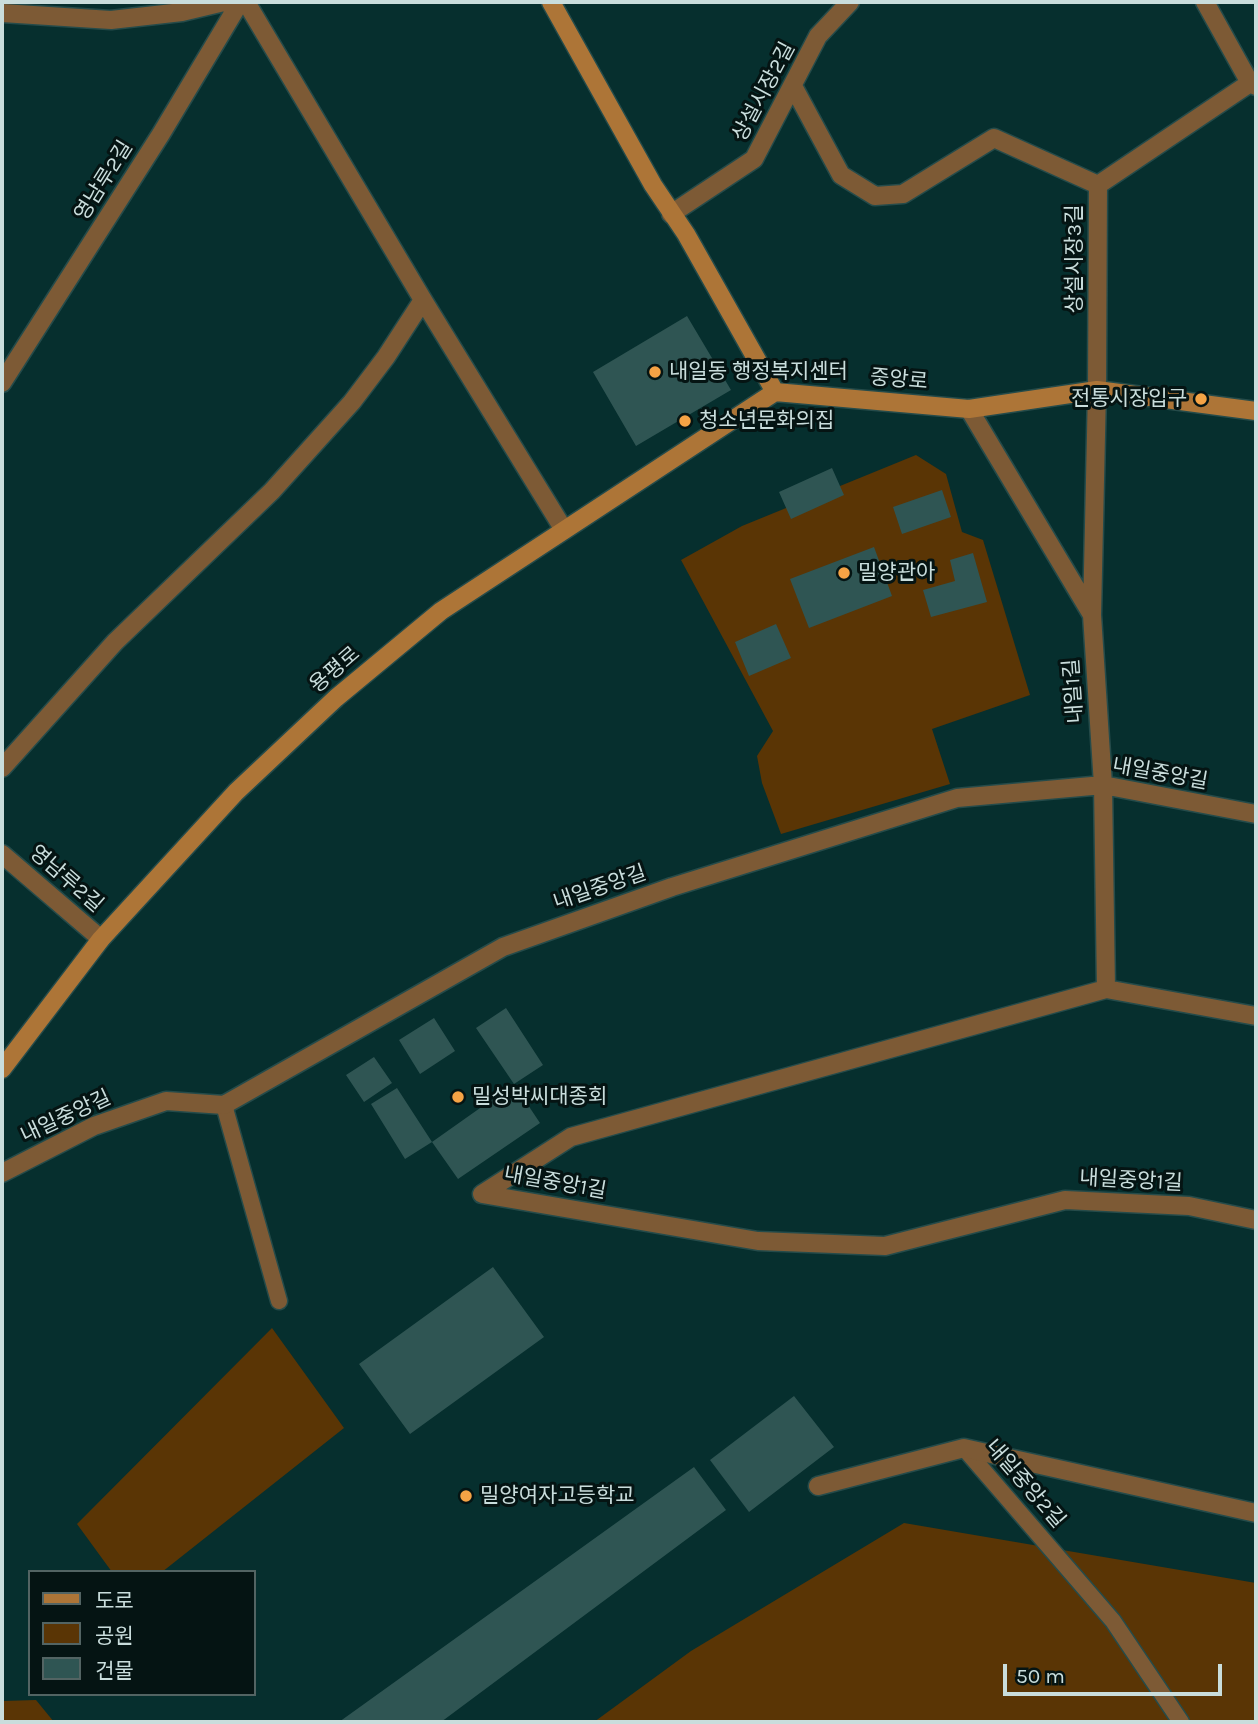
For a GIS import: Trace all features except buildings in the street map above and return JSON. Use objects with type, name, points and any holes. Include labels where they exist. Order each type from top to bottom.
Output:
[{"type":"main road","points":[[551,2],[775,392]]},
{"type":"main road","name":"중앙로","points":[[775,392],[969,409],[1097,390],[1256,411]]},
{"type":"main road","name":"용평로","points":[[2,1069],[101,939],[236,792],[336,698],[441,611],[775,392]]},
{"type":"street","points":[[2,13],[111,20],[182,12],[224,2]]},
{"type":"street","name":"영남루2길","points":[[2,383],[161,134],[240,2]]},
{"type":"street","points":[[246,2],[423,300],[564,530]]},
{"type":"street","name":"상설시장2길","points":[[671,214],[754,159],[818,36],[850,2]]},
{"type":"street","name":"상설시장3길","points":[[1097,390],[1098,184],[1253,85],[1205,2]]},
{"type":"street","points":[[793,86],[842,175],[874,196],[904,194],[994,138],[1098,184]]},
{"type":"street","points":[[2,768],[115,642],[281,481],[352,402],[386,357],[423,300]]},
{"type":"street","name":"내일1길","points":[[1097,390],[1092,615],[1103,785],[1106,989]]},
{"type":"street","points":[[969,409],[1092,615]]},
{"type":"street","name":"내일중앙길","points":[[2,1173],[94,1126],[166,1101],[224,1105],[503,947],[584,917],[957,798],[1103,785],[1256,814]]},
{"type":"street","name":"영남루2길","points":[[2,853],[101,939]]},
{"type":"street","name":"내일중앙1길","points":[[1256,1016],[1106,989],[570,1137],[482,1194],[758,1241],[873,1246],[886,1246],[1065,1200],[1189,1206],[1256,1220]]},
{"type":"street","points":[[818,1486],[964,1448]]},
{"type":"street","name":"내일중앙2길","points":[[964,1448],[1256,1513]]},
{"type":"lane","points":[[224,1105],[279,1301]]},
{"type":"lane","name":"내일중앙2길","points":[[964,1448],[1112,1621],[1181,1722]]},
{"type":"green space","points":[[916,455],[946,474],[962,532],[983,540],[1030,695],[932,729],[950,784],[781,834],[762,783],[757,756],[773,731],[681,560],[742,526]]},
{"type":"green space","points":[[272,1328],[344,1428],[165,1570],[111,1570],[77,1524]]},
{"type":"green space","points":[[904,1523],[1256,1583],[1256,1722],[594,1722],[691,1651]]},
{"type":"green space","points":[[36,1700],[54,1722],[2,1722],[2,1701]]},
{"type":"place","name":"내일동 행정복지센터","points":[[655,372]]},
{"type":"place","name":"전통시장입구","points":[[1201,399]]},
{"type":"place","name":"청소년문화의집","points":[[685,421]]},
{"type":"place","name":"밀양관아","points":[[844,573]]},
{"type":"place","name":"밀성박씨대종회","points":[[458,1097]]},
{"type":"place","name":"밀양여자고등학교","points":[[466,1496]]}]
